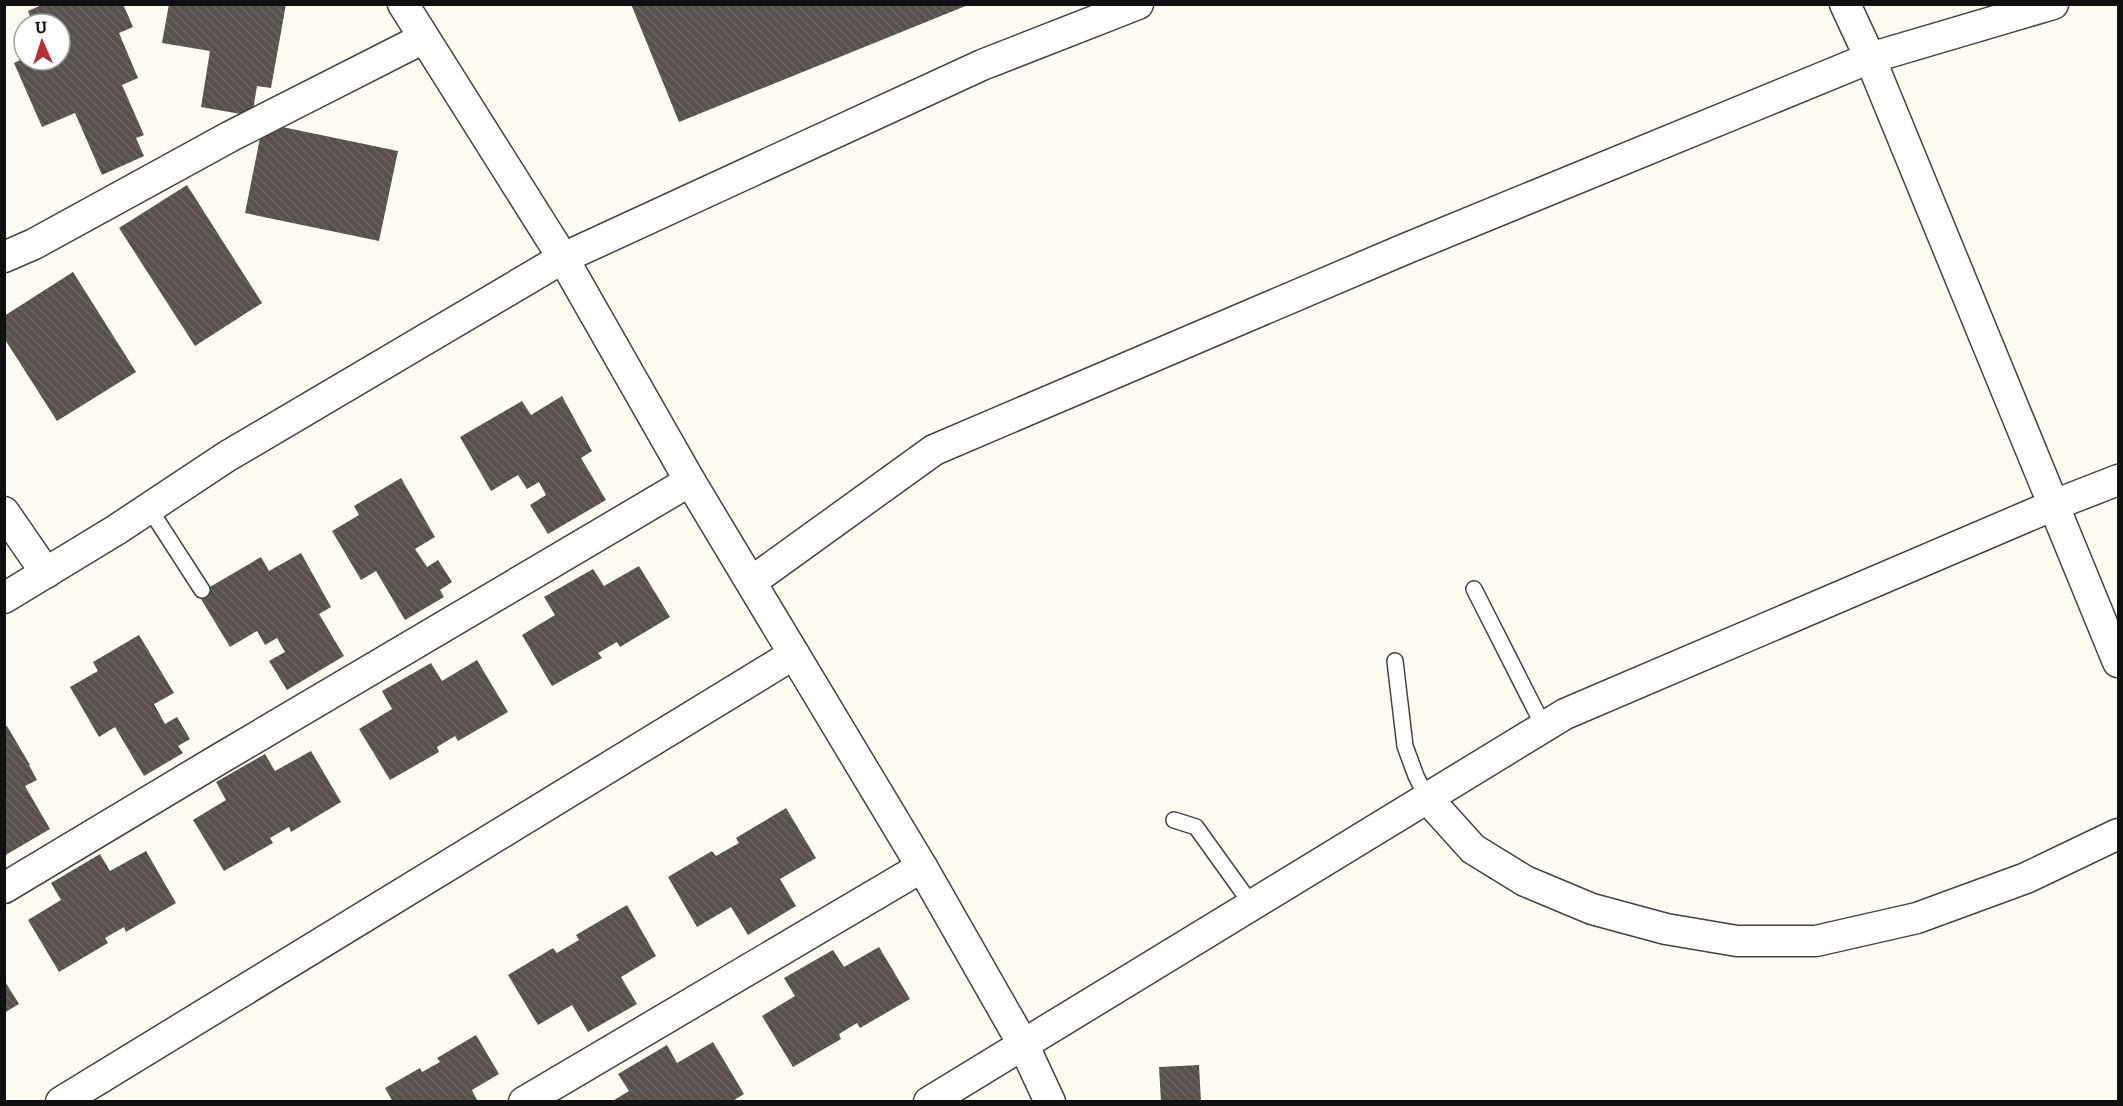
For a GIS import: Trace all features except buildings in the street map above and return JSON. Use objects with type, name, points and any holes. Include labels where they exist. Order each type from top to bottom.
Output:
[{"type":"street","points":[[403,4],[563,258],[690,481],[922,867],[1023,1044],[1050,1101]]},
{"type":"street","points":[[4,598],[150,508],[226,457],[563,258],[1096,12],[1138,4]]},
{"type":"street","points":[[1845,4],[1870,58],[2118,662]]},
{"type":"street","points":[[751,582],[934,450],[1405,249],[1870,58],[2053,4]]},
{"type":"street","points":[[4,257],[34,244],[231,136],[424,38]]},
{"type":"street","points":[[929,1101],[1565,714],[2054,505],[2118,480]]},
{"type":"street","points":[[4,888],[690,481]]},
{"type":"street","points":[[4,512],[46,573]]},
{"type":"street","points":[[61,1101],[794,654]]},
{"type":"street","points":[[1427,798],[1473,849],[1525,881],[1592,909],[1666,929],[1737,941],[1816,941],[1917,918],[2026,878],[2118,834]]},
{"type":"street","points":[[524,1101],[922,867]]},
{"type":"lane","points":[[150,508],[202,590]]},
{"type":"lane","points":[[1474,589],[1544,727]]},
{"type":"lane","points":[[1395,662],[1405,746],[1409,761],[1427,798]]},
{"type":"lane","points":[[1174,820],[1196,826],[1252,905]]}]
